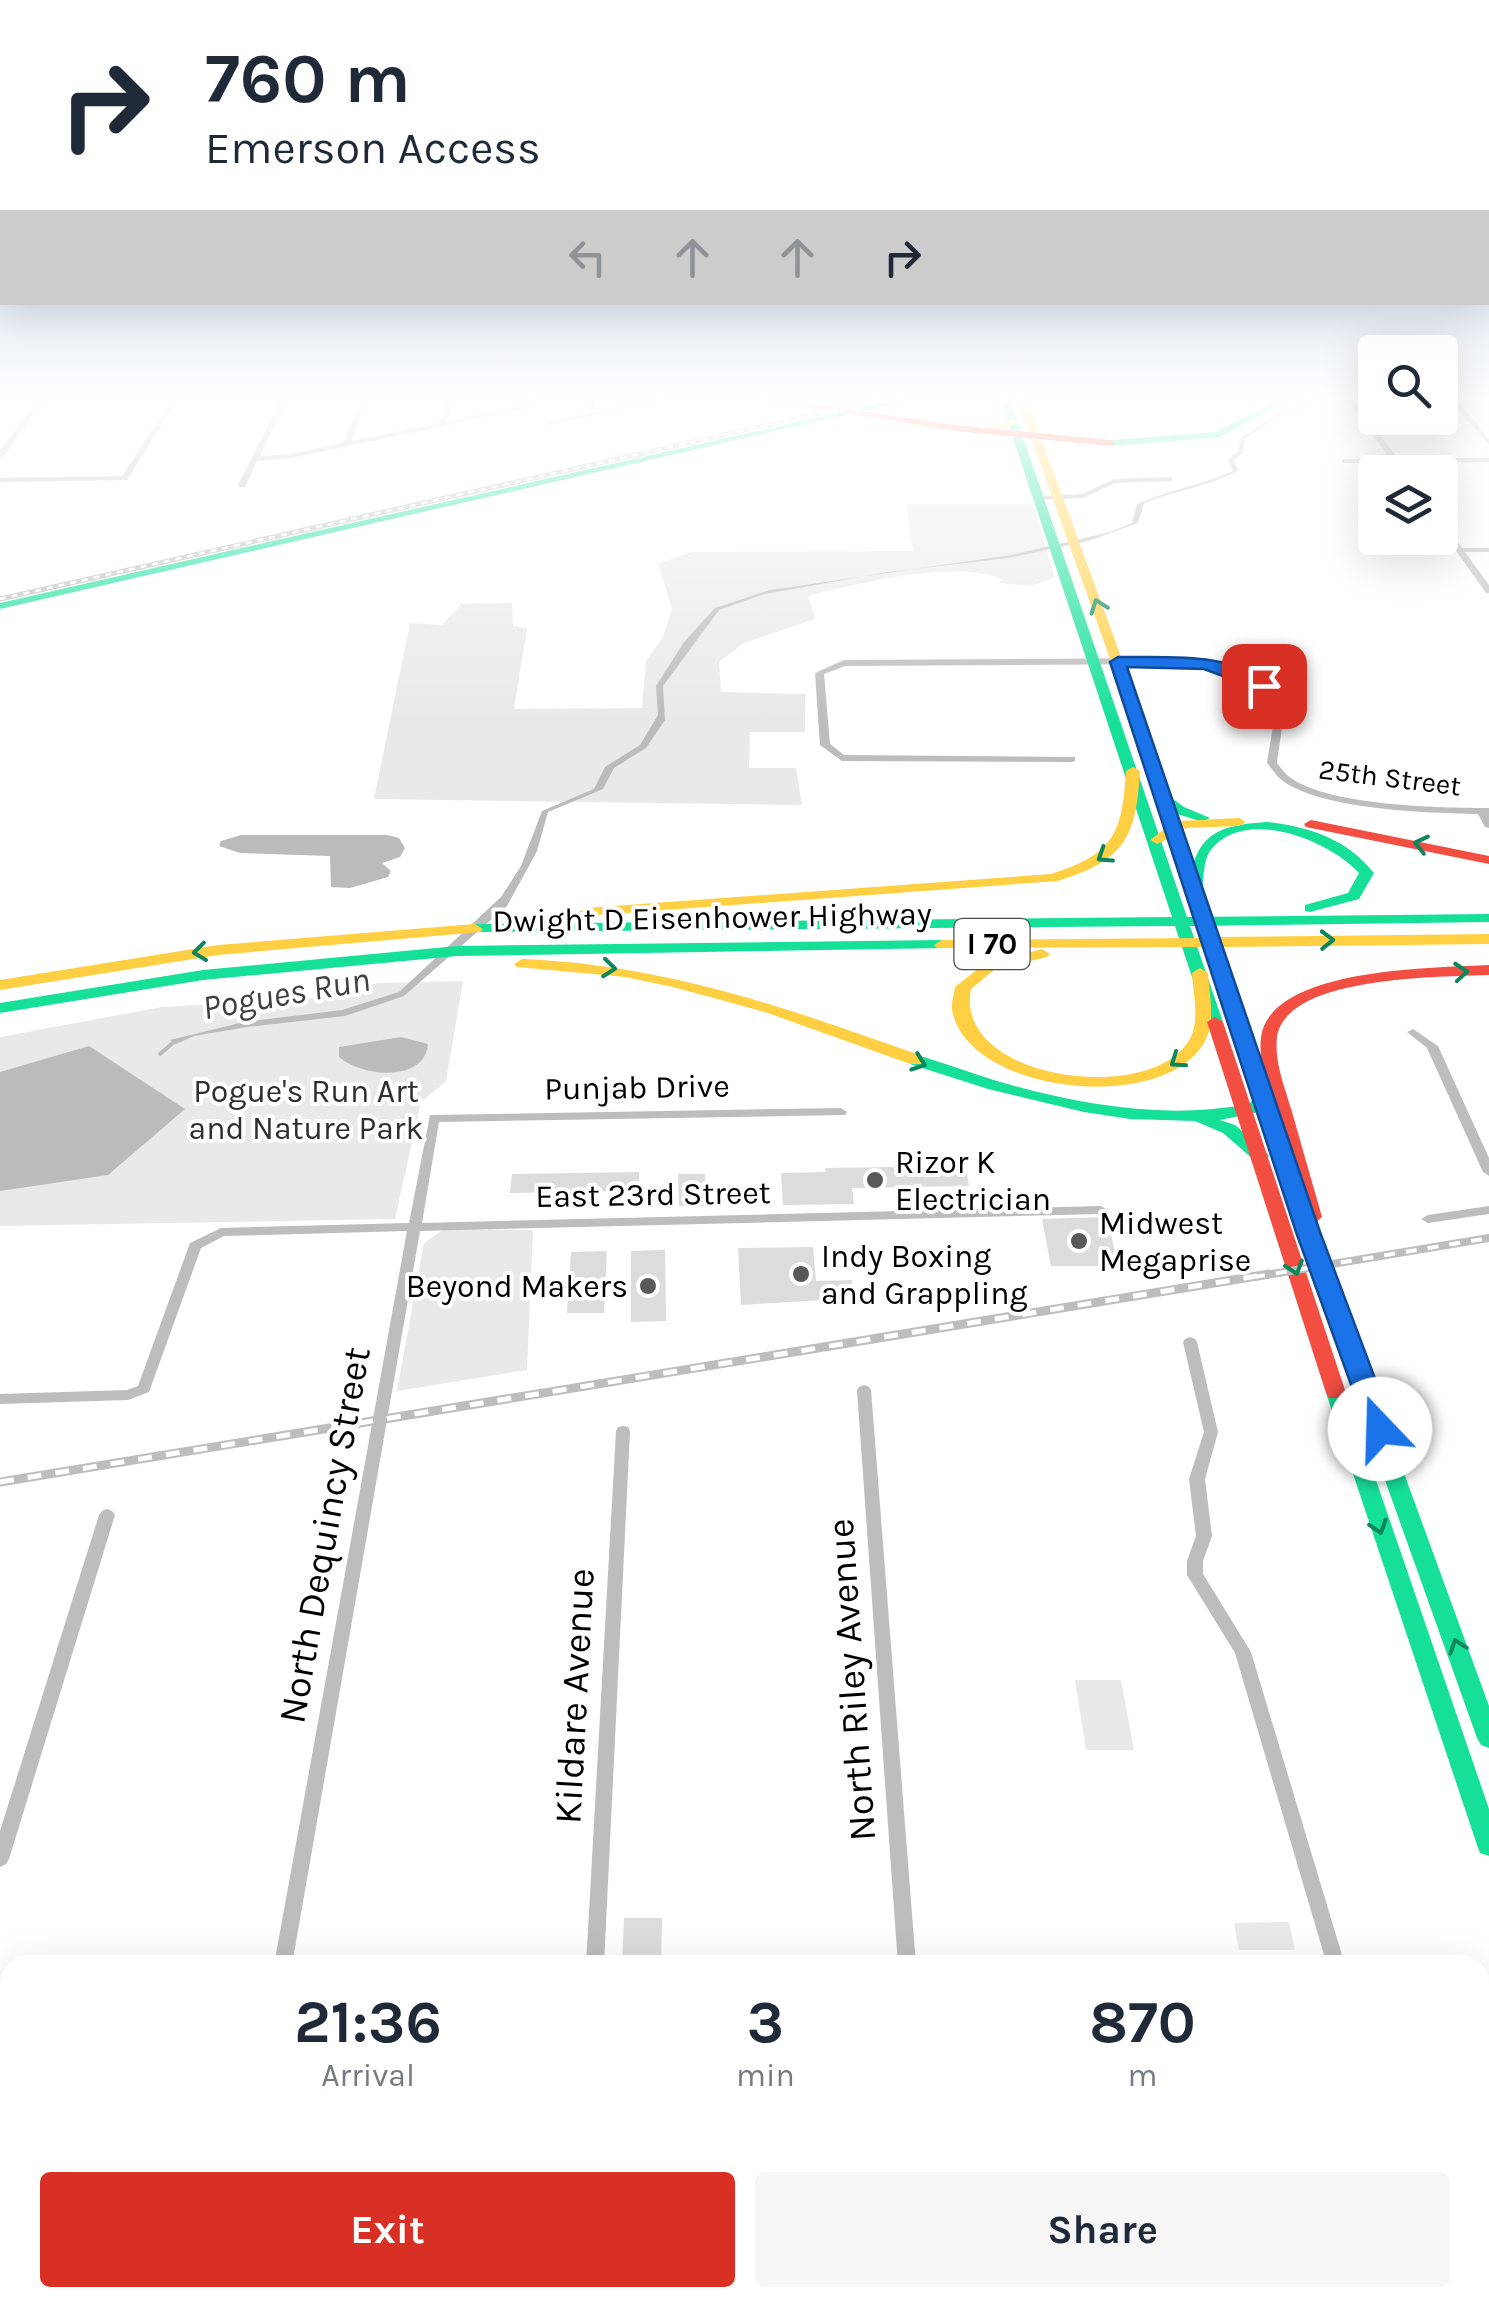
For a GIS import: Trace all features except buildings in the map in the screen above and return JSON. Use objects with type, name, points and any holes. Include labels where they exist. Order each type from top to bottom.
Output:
[{"type":"main road","points":[[0,606],[437,507]]},
{"type":"main road","points":[[1041,507],[1162,795],[1330,1298],[1489,1738]]},
{"type":"main road","points":[[1062,507],[1134,771],[1175,902],[1489,1845]]},
{"type":"main road","points":[[0,985],[245,947],[442,925],[1054,878],[1095,863],[1124,841],[1133,820],[1134,771]]},
{"type":"main road","points":[[1162,795],[1188,815],[1232,822],[1337,827],[1489,860]]},
{"type":"main road","points":[[1156,840],[1172,826],[1232,822]]},
{"type":"main road","points":[[1023,922],[1328,906],[1358,895],[1367,873],[1354,854],[1322,838],[1256,829],[1210,842],[1200,859],[1196,896]]},
{"type":"main road","name":"Dwight D Eisenhower Highway","points":[[528,921],[1489,918]]},
{"type":"main road","name":"Dwight D Eisenhower Highway","points":[[0,1008],[216,973],[401,961],[494,950],[1489,939]]},
{"type":"main road","points":[[1198,967],[1200,1030],[1194,1048],[1166,1069],[1130,1081],[1067,1082],[1019,1069],[975,1042],[959,1015],[961,996],[972,979],[992,966],[1024,956],[1263,941]]},
{"type":"main road","points":[[401,961],[592,966],[672,978],[750,1000],[1009,1093],[1092,1110],[1178,1114],[1246,1111],[1258,1106],[1262,1098]]},
{"type":"main road","points":[[1306,1228],[1313,1217],[1268,1049],[1276,1019],[1302,998],[1331,987],[1489,970]]},
{"type":"main road","points":[[1178,1114],[1222,1125],[1260,1156]]},
{"type":"street","points":[[1458,547],[1489,591]]},
{"type":"street","points":[[1460,550],[1489,550]]},
{"type":"street","points":[[1072,758],[851,759],[833,754],[825,745],[818,677],[827,667],[1106,661]]},
{"type":"street","name":"25th Street","points":[[1106,661],[1204,664],[1258,682],[1278,706],[1272,765],[1292,784],[1390,805],[1486,811]]},
{"type":"street","points":[[1486,811],[1489,825]]},
{"type":"street","points":[[1413,1032],[1432,1046],[1489,1172]]},
{"type":"street","name":"Punjab Drive","points":[[434,1118],[841,1112]]},
{"type":"street","name":"North Dequincy Street","points":[[286,1955],[434,1118]]},
{"type":"street","name":"East 23rd Street","points":[[0,1399],[128,1395],[144,1389],[189,1259],[195,1246],[207,1236],[415,1225],[898,1218],[962,1211],[1101,1210]]},
{"type":"street","points":[[1428,1220],[1489,1210]]},
{"type":"street","points":[[1190,1342],[1211,1432],[1198,1479],[1204,1536],[1195,1560],[1196,1575],[1244,1652],[1333,1955]]},
{"type":"street","name":"North Riley Avenue","points":[[864,1390],[905,1955]]},
{"type":"street","name":"Kildare Avenue","points":[[595,1955],[624,1430]]},
{"type":"street","points":[[0,1859],[107,1515]]},
{"type":"green space","points":[[906,507],[1034,507],[1055,578],[1030,586],[999,583],[1001,579],[982,573],[933,572],[808,596],[815,619],[744,643],[719,662],[721,692],[805,694],[805,732],[750,732],[749,768],[796,768],[802,805],[374,799],[410,623],[442,625],[461,604],[512,603],[513,626],[527,628],[514,709],[642,708],[646,661],[663,637],[672,609],[658,563],[693,552],[913,551]]},
{"type":"green space","name":"Pogue's Run Art and Nature Park","points":[[463,981],[446,1081],[421,1102],[395,1219],[0,1226],[0,1037],[162,1007],[318,998],[378,983]]},
{"type":"green space","points":[[444,1229],[533,1230],[527,1370],[397,1391],[424,1243]]},
{"type":"green space","points":[[1075,1680],[1121,1680],[1134,1750],[1086,1750]]},
{"type":"green space","points":[[1289,1922],[1295,1950],[1239,1950],[1234,1923]]},
{"type":"shaded area","points":[[1136,507],[1143,507],[1138,523],[1088,541],[1009,558],[917,569],[1011,555],[1110,532],[1132,523]]},
{"type":"shaded area","points":[[862,577],[765,594],[719,610],[663,686],[665,720],[646,748],[614,768],[603,789],[548,812],[537,851],[507,906],[404,996],[345,1016],[247,1027],[194,1036],[176,1044],[170,1040],[244,1022],[342,1010],[399,992],[501,897],[521,866],[542,811],[594,789],[605,767],[640,745],[658,715],[656,686],[684,642],[715,608],[770,590]]},
{"type":"shaded area","points":[[241,835],[387,835],[399,838],[405,848],[400,857],[382,863],[391,871],[388,877],[350,888],[331,887],[330,856],[240,853],[219,846],[221,841]]},
{"type":"shaded area","points":[[401,1037],[428,1044],[424,1057],[404,1071],[362,1069],[339,1057],[339,1047]]},
{"type":"shaded area","points":[[89,1046],[185,1109],[108,1175],[0,1191],[0,1072]]},
{"type":"waterway","name":"Pogues Run","points":[[160,1054],[175,1041]]},
{"type":"railway","points":[[0,599],[407,507]]},
{"type":"railway","points":[[1254,1277],[1489,1238]]},
{"type":"railway","points":[[0,1482],[1269,1274]]},
{"type":"traffic: fast","points":[[0,606],[437,507]]},
{"type":"traffic: fast","points":[[1041,507],[1215,1022]]},
{"type":"traffic: fast","points":[[1162,795],[1179,810],[1203,818]]},
{"type":"traffic: fast","points":[[1195,890],[1204,850],[1224,834],[1245,827],[1292,829],[1336,846],[1367,873],[1354,896],[1310,908]]},
{"type":"traffic: fast","points":[[475,929],[1489,918]]},
{"type":"traffic: fast","points":[[0,1008],[203,975],[457,951],[942,945]]},
{"type":"traffic: fast","points":[[1225,983],[1330,1298],[1489,1738]]},
{"type":"traffic: fast","points":[[916,1060],[1038,1097],[1130,1114],[1217,1115],[1255,1108],[1263,1098]]},
{"type":"traffic: fast","points":[[1202,1119],[1229,1129],[1260,1156]]},
{"type":"traffic: fast","points":[[1336,1393],[1489,1845]]},
{"type":"traffic: slow","points":[[1061,507],[1129,695],[1225,983]]},
{"type":"traffic: slow","points":[[586,912],[1053,878],[1094,863],[1118,843],[1129,814],[1133,771]]},
{"type":"traffic: slow","points":[[1157,840],[1183,824],[1239,822]]},
{"type":"traffic: slow","points":[[0,985],[218,950],[475,929]]},
{"type":"traffic: slow","points":[[942,945],[1489,939]]},
{"type":"traffic: slow","points":[[1042,954],[989,967],[963,987],[960,1010],[971,1036],[996,1056],[1031,1071],[1070,1080],[1110,1082],[1148,1077],[1178,1064],[1200,1034],[1200,973]]},
{"type":"traffic: slow","points":[[522,964],[625,972],[674,982],[771,1009],[916,1060]]},
{"type":"traffic: jam","points":[[1311,824],[1489,860]]},
{"type":"traffic: jam","points":[[1305,1223],[1313,1217],[1271,1068],[1269,1039],[1274,1022],[1289,1006],[1341,984],[1489,970]]},
{"type":"traffic: jam","points":[[1215,1022],[1336,1393]]},
{"type":"place","name":"Rizor K Electrician","points":[[875,1180]]},
{"type":"place","name":"Midwest Megaprise","points":[[1079,1241]]},
{"type":"place","name":"Indy Boxing and Grappling","points":[[801,1274]]},
{"type":"place","name":"Beyond Makers","points":[[648,1286]]},
{"type":"route","points":[[1264,686],[1239,673],[1204,664],[1118,662],[1330,1298],[1380,1429]]}]
